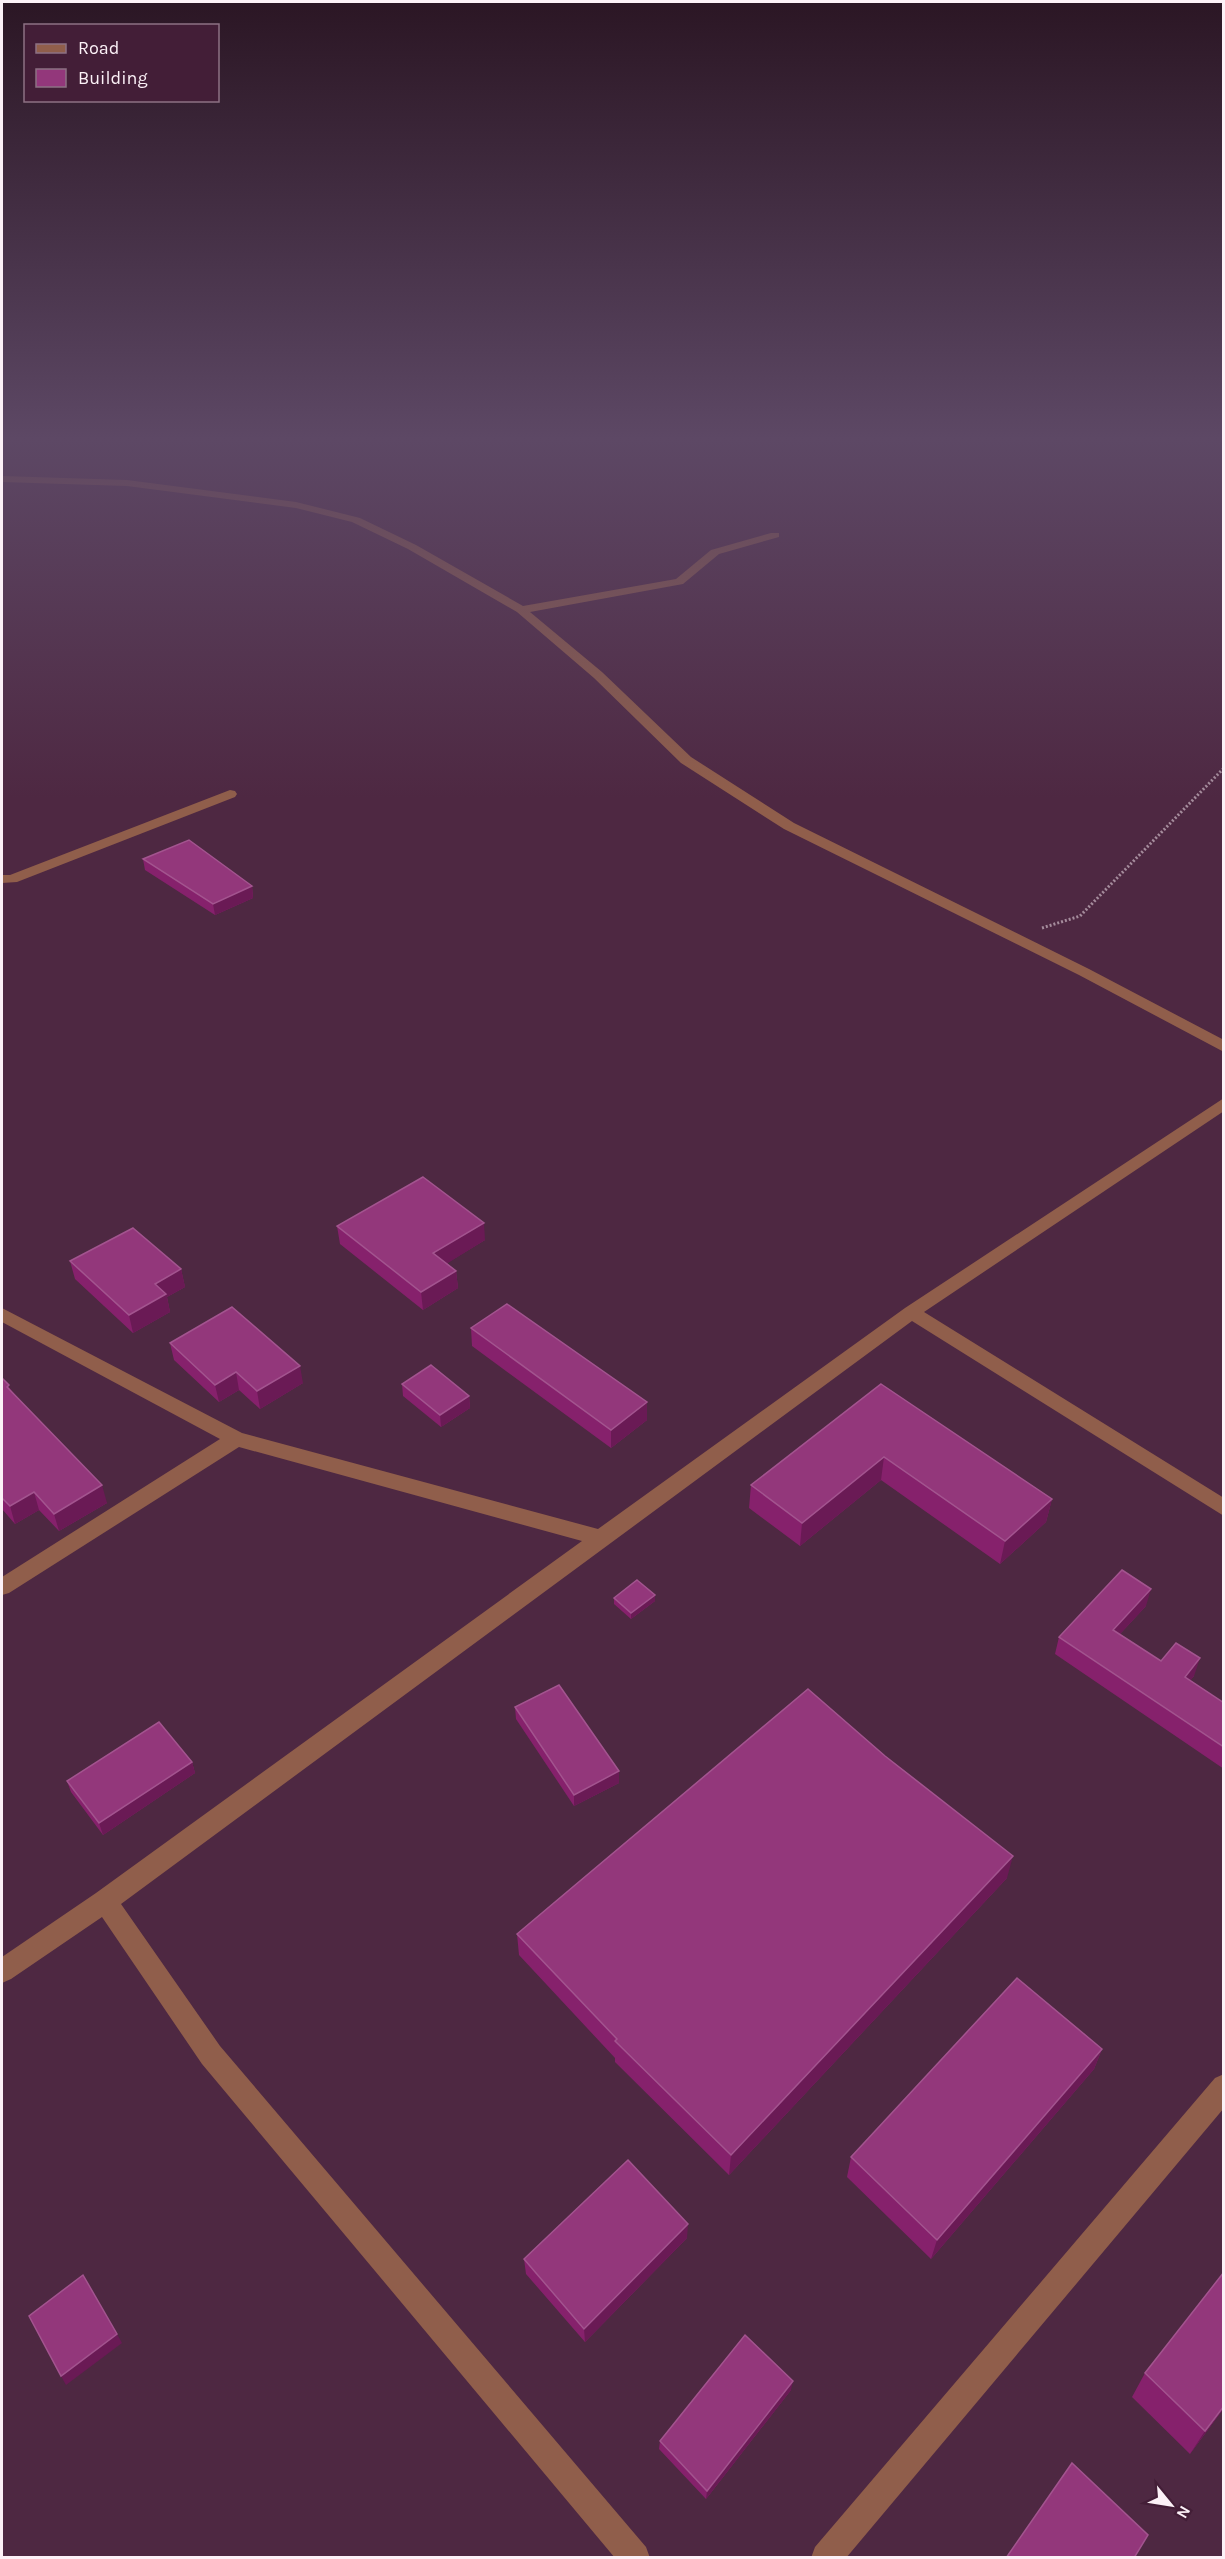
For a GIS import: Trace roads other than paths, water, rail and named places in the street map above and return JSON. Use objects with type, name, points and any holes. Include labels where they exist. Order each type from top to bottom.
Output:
[{"type":"street","points":[[433,559],[521,610],[598,675],[686,760],[789,826],[1084,972],[1224,1047]]},
{"type":"street","points":[[521,610],[679,582],[706,559]]},
{"type":"street","points":[[2,879],[12,879],[230,794]]},
{"type":"street","points":[[2,1971],[105,1900],[911,1312],[1224,1103]]},
{"type":"street","points":[[911,1312],[1224,1508]]},
{"type":"street","points":[[2,1314],[236,1439],[601,1538]]},
{"type":"street","points":[[2,1587],[236,1439]]},
{"type":"street","points":[[105,1900],[211,2055],[635,2558]]},
{"type":"street","points":[[826,2558],[1224,2087]]}]
